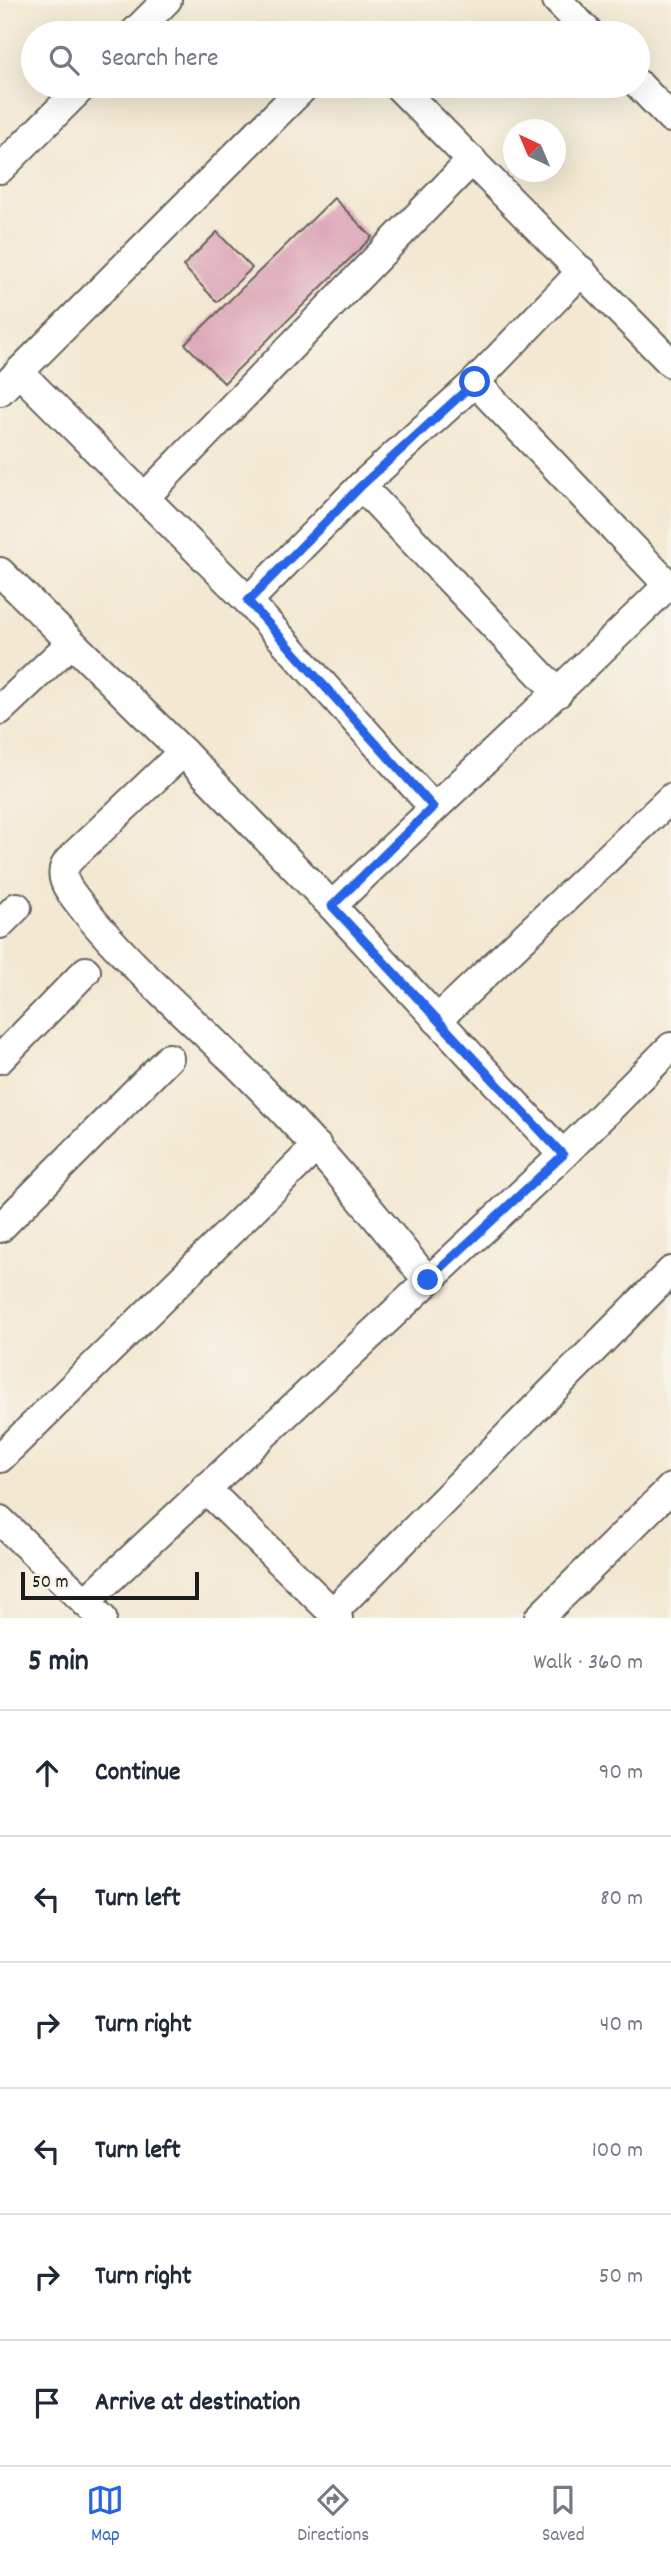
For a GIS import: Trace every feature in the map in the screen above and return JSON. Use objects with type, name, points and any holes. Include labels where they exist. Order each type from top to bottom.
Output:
[{"type":"street","points":[[146,21],[167,0]]},
{"type":"street","points":[[565,3],[579,21]]},
{"type":"street","points":[[650,96],[671,118]]},
{"type":"street","points":[[0,169],[71,98]]},
{"type":"street","points":[[293,98],[9,382],[146,496],[248,601],[433,807]]},
{"type":"street","points":[[410,98],[671,363]]},
{"type":"street","points":[[146,496],[472,160]]},
{"type":"street","points":[[248,601],[361,486],[475,382],[582,271]]},
{"type":"street","points":[[332,906],[433,807],[558,693],[669,586],[475,382]]},
{"type":"street","points":[[361,486],[558,693]]},
{"type":"street","points":[[0,572],[183,752],[332,906],[563,1155]]},
{"type":"street","points":[[0,710],[71,644]]},
{"type":"street","points":[[183,752],[63,866],[62,876],[70,890],[121,948],[317,1146],[428,1280]]},
{"type":"street","points":[[438,1020],[671,798]]},
{"type":"street","points":[[0,1059],[86,971]]},
{"type":"street","points":[[0,1520],[93,1610],[205,1488],[563,1155],[671,1047]]},
{"type":"street","points":[[0,1228],[169,1058]]},
{"type":"street","points":[[0,1458],[317,1146]]},
{"type":"street","points":[[205,1488],[335,1615],[671,1271]]},
{"type":"street","points":[[547,1616],[668,1498]]},
{"type":"building","points":[[334,198],[372,237],[224,383],[185,344]]},
{"type":"building","points":[[217,232],[252,268],[217,302],[183,266]]},
{"type":"route","points":[[428,1280],[563,1155],[332,906],[433,807],[248,601],[361,486],[475,382]]}]
